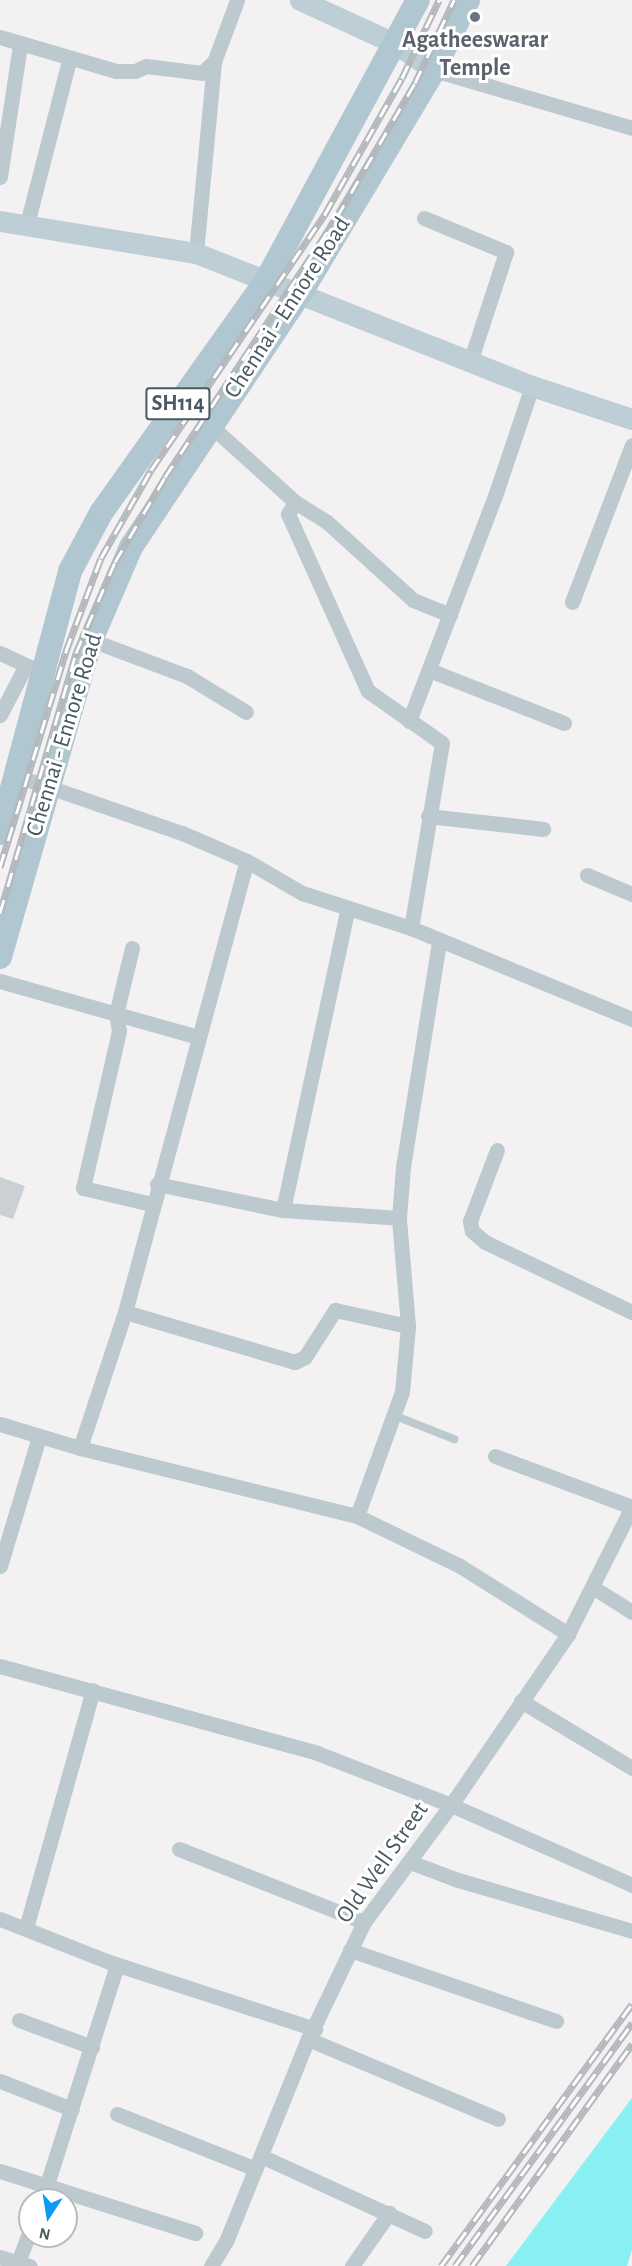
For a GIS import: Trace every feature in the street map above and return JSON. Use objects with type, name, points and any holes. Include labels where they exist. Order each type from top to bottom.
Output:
[{"type":"main road","name":"Chennai - Ennore Road","points":[[0,833],[17,776],[34,669],[70,571],[100,513],[267,279],[418,0]]},
{"type":"main road","name":"Chennai - Ennore Road","points":[[0,957],[91,640],[131,547],[300,294],[434,70],[468,0]]},
{"type":"street","points":[[196,254],[214,62],[237,0]]},
{"type":"street","points":[[300,0],[396,44],[434,70],[632,128]]},
{"type":"street","points":[[0,38],[69,60],[116,71],[135,71],[146,66],[202,73],[214,62]]},
{"type":"street","points":[[0,177],[20,44]]},
{"type":"street","points":[[27,224],[69,60]]},
{"type":"street","points":[[424,218],[506,252],[470,362]]},
{"type":"street","points":[[0,221],[196,254],[267,279],[532,386],[632,418]]},
{"type":"street","points":[[409,721],[450,615],[532,386]]},
{"type":"street","points":[[211,426],[295,502],[327,522],[413,600],[450,615]]},
{"type":"street","points":[[572,602],[632,445]]},
{"type":"street","points":[[295,502],[288,514],[368,691],[442,744],[428,816],[411,928]]},
{"type":"street","points":[[91,640],[187,676],[246,712]]},
{"type":"street","points":[[0,653],[34,669],[0,715]]},
{"type":"street","points":[[429,670],[564,723]]},
{"type":"street","points":[[17,776],[182,833],[247,861],[302,892],[411,928],[632,1019]]},
{"type":"street","points":[[428,816],[543,829]]},
{"type":"street","points":[[80,1448],[125,1312],[157,1184],[247,861]]},
{"type":"street","points":[[587,874],[632,894]]},
{"type":"street","points":[[283,1210],[348,908]]},
{"type":"street","points":[[357,1516],[402,1392],[408,1326],[399,1218],[403,1167],[439,940]]},
{"type":"street","points":[[132,948],[116,1014],[119,1031],[83,1188],[152,1204]]},
{"type":"street","points":[[0,981],[198,1037]]},
{"type":"street","points":[[497,1150],[470,1221],[472,1231],[485,1242],[632,1312]]},
{"type":"street","points":[[157,1184],[283,1210],[399,1218]]},
{"type":"street","points":[[125,1312],[295,1362],[305,1357],[335,1310],[408,1326]]},
{"type":"street","points":[[0,1424],[80,1448],[357,1516],[460,1566],[567,1634]]},
{"type":"street","points":[[0,1566],[39,1437]]},
{"type":"street","points":[[495,1456],[632,1507]]},
{"type":"street","name":"Old Well Street","points":[[212,2266],[258,2163],[311,2034],[364,1922],[451,1805],[567,1634],[594,1587],[632,1507]]},
{"type":"street","points":[[594,1587],[632,1612]]},
{"type":"street","points":[[0,1666],[317,1753],[451,1805],[632,1885]]},
{"type":"street","points":[[26,1928],[93,1690]]},
{"type":"street","points":[[521,1701],[632,1768]]},
{"type":"street","points":[[179,1849],[364,1922]]},
{"type":"street","points":[[410,1862],[458,1880],[632,1931]]},
{"type":"street","points":[[0,1919],[117,1965],[311,2034],[498,2119]]},
{"type":"street","points":[[350,1950],[556,2021]]},
{"type":"street","points":[[47,2188],[117,1965]]},
{"type":"street","points":[[19,2020],[92,2047]]},
{"type":"street","points":[[0,2082],[72,2109]]},
{"type":"street","points":[[117,2115],[258,2163],[389,2213],[425,2231]]},
{"type":"street","points":[[0,2171],[195,2233]]},
{"type":"street","points":[[352,2266],[389,2213]]},
{"type":"street","points":[[0,2257],[24,2264],[27,2248]]},
{"type":"lane","points":[[393,1415],[453,1439]]},
{"type":"water","points":[[632,2098],[632,2250],[627,2266],[506,2266]]},
{"type":"building","points":[[0,1177],[25,1186],[13,1219],[0,1215]]},
{"type":"railway","points":[[0,867],[66,651],[101,558],[151,470],[325,214],[402,78],[439,0]]},
{"type":"railway","points":[[0,913],[76,653],[115,562],[165,477],[337,217],[415,83],[454,0]]},
{"type":"railway","points":[[441,2266],[632,2004]]},
{"type":"railway","points":[[455,2266],[632,2023]]},
{"type":"railway","points":[[472,2266],[632,2044]]},
{"type":"place","name":"Agatheeswarar Temple","points":[[475,17]]}]
